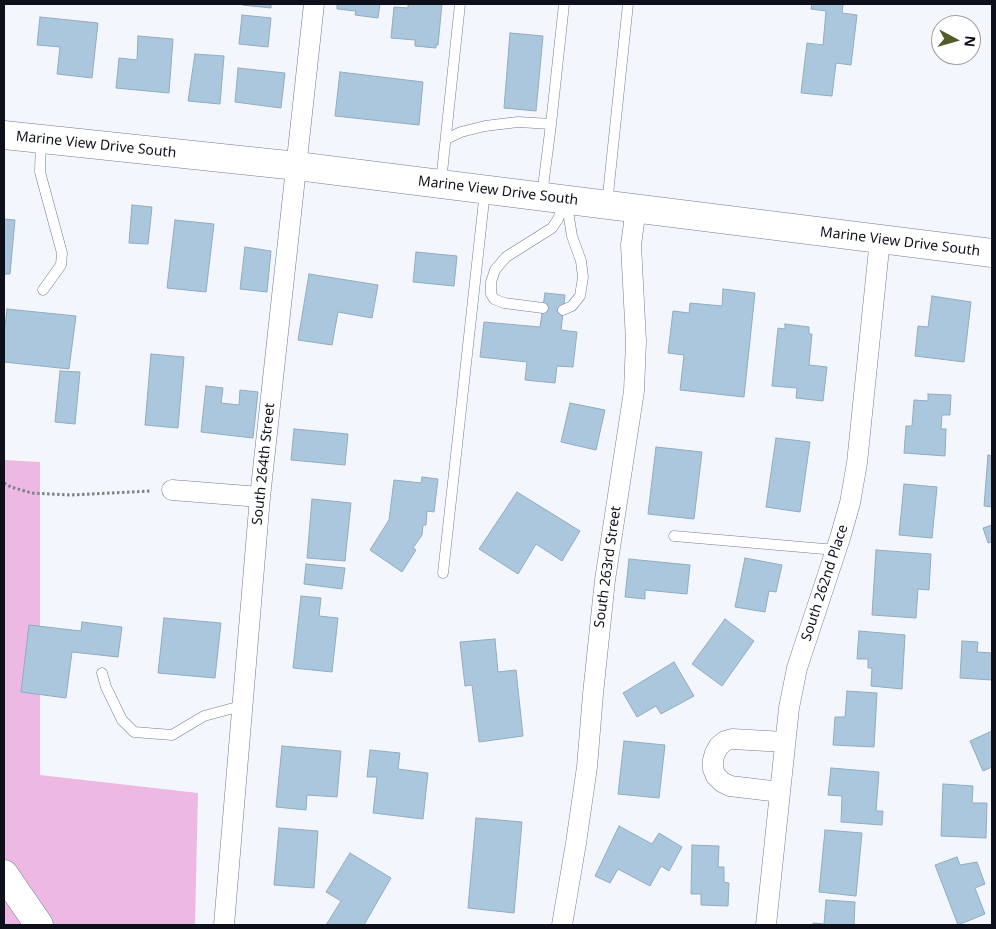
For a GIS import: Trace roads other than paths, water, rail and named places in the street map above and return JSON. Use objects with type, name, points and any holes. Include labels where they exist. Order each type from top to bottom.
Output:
[{"type":"main road","name":"Marine View Drive South","points":[[4,135],[441,183],[992,253]]},
{"type":"main road","points":[[4,874],[24,900],[39,925]]},
{"type":"street","name":"South 264th Street","points":[[224,925],[260,497],[314,4]]},
{"type":"street","name":"South 263rd Street","points":[[562,925],[587,767],[592,694],[605,580],[634,391],[636,341],[631,245],[636,208]]},
{"type":"street","name":"South 262nd Place","points":[[766,925],[789,708],[797,668],[850,502],[857,462],[880,240]]},
{"type":"street","points":[[172,490],[260,497]]},
{"type":"street","points":[[780,792],[730,786],[716,776],[713,769],[713,760],[714,753],[719,746],[725,741],[732,739],[785,742]]},
{"type":"lane","points":[[441,183],[460,4]]},
{"type":"lane","points":[[542,308],[504,303],[494,299],[491,294],[491,282],[495,270],[506,257],[552,228],[558,219],[554,198],[551,124],[564,4]]},
{"type":"lane","points":[[607,204],[628,4]]},
{"type":"lane","points":[[446,139],[461,132],[485,126],[518,122],[551,124]]},
{"type":"lane","points":[[41,139],[40,172],[62,253],[61,265],[43,290]]},
{"type":"lane","points":[[443,573],[486,189]]},
{"type":"lane","points":[[554,198],[572,236],[581,261],[583,277],[580,296],[572,306],[564,310]]},
{"type":"lane","points":[[674,536],[836,550]]},
{"type":"lane","points":[[102,673],[106,687],[122,720],[134,732],[172,735],[204,716],[242,706]]}]
